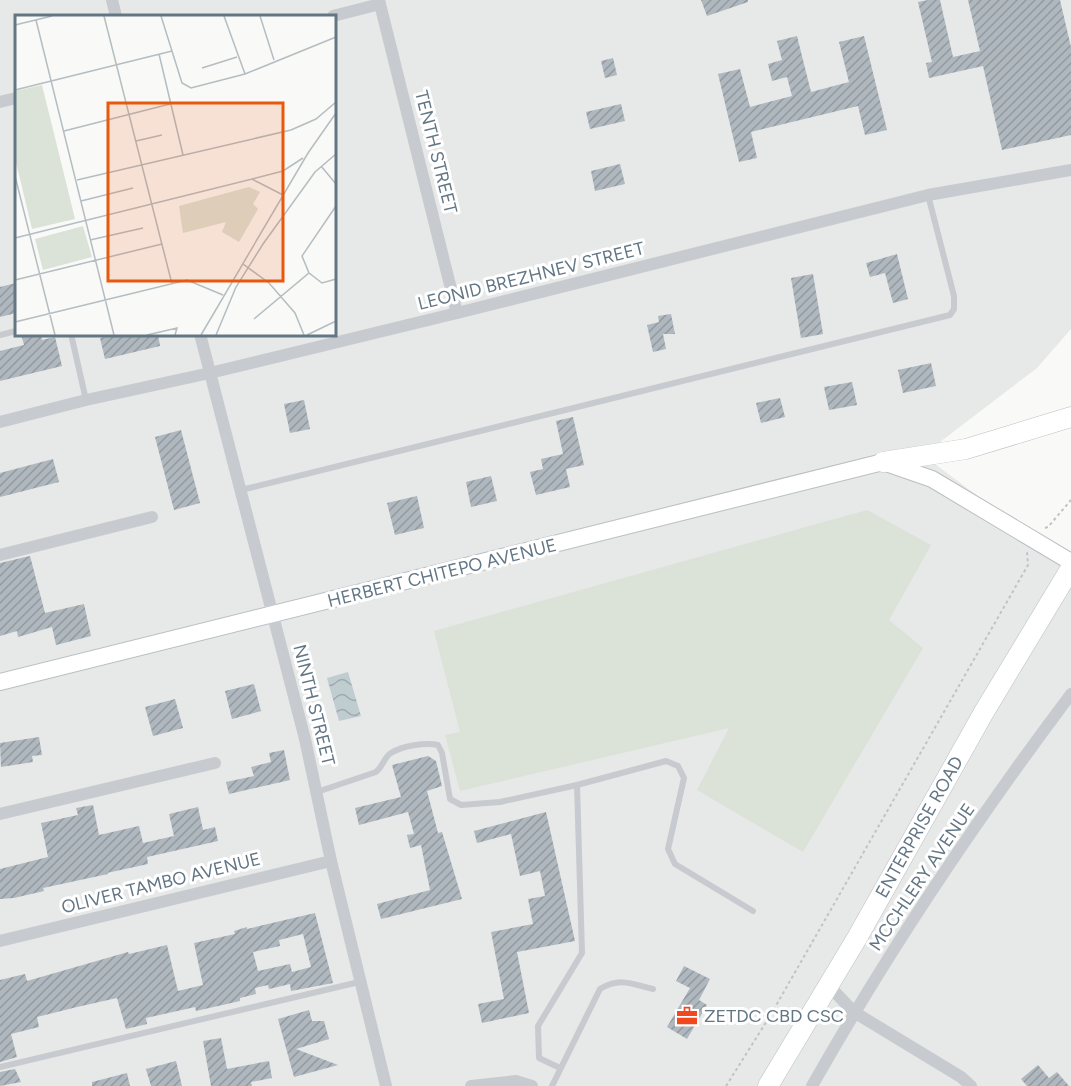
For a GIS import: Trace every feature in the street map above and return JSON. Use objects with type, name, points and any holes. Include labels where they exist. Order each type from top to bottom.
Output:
[{"type":"highway","points":[[883,462],[966,449],[1071,417]]},
{"type":"highway","name":"ENTERPRISE ROAD","points":[[768,1086],[829,986],[984,712],[1071,568]]},
{"type":"main road","points":[[883,462],[933,480],[1071,562]]},
{"type":"main road","name":"HERBERT CHITEPO AVENUE","points":[[0,682],[883,462]]},
{"type":"street","points":[[112,0],[116,15]]},
{"type":"street","points":[[336,15],[380,2]]},
{"type":"street","name":"TENTH STREET","points":[[380,2],[457,314]]},
{"type":"street","points":[[0,102],[15,98]]},
{"type":"street","name":"LEONID BREZHNEV STREET","points":[[0,422],[457,314],[928,195],[1071,170]]},
{"type":"street","name":"NINTH STREET","points":[[201,336],[305,739],[359,982],[386,1086]]},
{"type":"street","points":[[0,555],[152,517]]},
{"type":"street","name":"MCCHLERY AVENUE","points":[[812,1086],[854,1012],[952,861],[1071,694]]},
{"type":"street","points":[[0,814],[215,763]]},
{"type":"street","name":"OLIVER TAMBO AVENUE","points":[[0,941],[331,861]]},
{"type":"street","points":[[829,986],[854,1012],[961,1077],[971,1086]]},
{"type":"street","points":[[471,1086],[516,1081],[532,1086]]},
{"type":"lane","points":[[241,490],[950,315],[954,309],[954,296],[928,195]]},
{"type":"lane","points":[[0,335],[15,331]]},
{"type":"lane","points":[[71,336],[86,400]]},
{"type":"lane","points":[[316,792],[376,772],[392,752],[426,742],[438,745],[442,753],[450,799],[461,805],[500,802],[577,785],[666,761],[678,766],[684,778],[668,849],[675,864],[753,911]]},
{"type":"lane","points":[[560,1068],[539,1058],[538,1026],[582,953],[577,785]]},
{"type":"lane","points":[[552,1086],[600,989],[619,981],[653,989]]},
{"type":"lane","points":[[0,1067],[359,982]]},
{"type":"path","points":[[726,1086],[770,1016],[970,669],[1028,565],[1027,551],[1037,530],[1048,527],[1071,500]]},
{"type":"shaded area","points":[[0,0],[1071,0],[1071,329],[1037,368],[923,455],[1071,566],[1071,1086],[0,1086]]},
{"type":"shaded area","points":[[867,510],[931,545],[889,620],[923,648],[803,852],[697,790],[729,728],[460,791],[445,735],[460,732],[434,631]]},
{"type":"water","points":[[348,672],[361,716],[339,721],[327,678]]},
{"type":"building","points":[[701,0],[748,0],[748,2],[707,16]]},
{"type":"building","points":[[940,0],[953,57],[980,51],[968,0],[1060,0],[1071,47],[1071,135],[1002,150],[983,66],[929,78],[926,63],[932,62],[918,2]]},
{"type":"building","points":[[797,36],[811,92],[849,82],[839,42],[864,36],[887,130],[865,135],[858,106],[751,132],[757,158],[739,162],[718,74],[740,69],[750,107],[792,96],[787,77],[772,81],[768,64],[782,60],[777,41]]},
{"type":"building","points":[[613,58],[617,75],[605,78],[601,61]]},
{"type":"building","points":[[621,104],[625,121],[590,129],[586,112]]},
{"type":"building","points":[[620,164],[625,184],[595,191],[591,171]]},
{"type":"building","points":[[897,254],[908,299],[893,303],[885,273],[870,277],[866,263]]},
{"type":"building","points":[[813,274],[823,334],[801,338],[791,278]]},
{"type":"building","points":[[15,283],[15,313],[0,317],[0,287]]},
{"type":"building","points":[[671,314],[675,334],[663,334],[666,349],[653,352],[647,325],[659,322],[658,316]]},
{"type":"building","points":[[22,336],[41,336],[42,340],[55,337],[62,366],[0,381],[0,351],[24,345]]},
{"type":"building","points":[[158,336],[160,346],[105,359],[100,338]]},
{"type":"building","points":[[931,363],[936,386],[903,393],[898,370]]},
{"type":"building","points":[[852,382],[857,405],[829,410],[824,387]]},
{"type":"building","points":[[780,398],[785,417],[761,423],[756,403]]},
{"type":"building","points":[[304,400],[310,429],[290,433],[284,404]]},
{"type":"building","points":[[573,417],[584,465],[566,469],[570,487],[536,495],[530,472],[543,469],[541,459],[563,454],[556,421]]},
{"type":"building","points":[[181,430],[200,503],[174,510],[155,437]]},
{"type":"building","points":[[53,459],[59,482],[0,497],[0,473]]},
{"type":"building","points":[[491,476],[497,501],[471,507],[466,482]]},
{"type":"building","points":[[417,496],[424,528],[395,535],[387,503]]},
{"type":"building","points":[[30,556],[45,613],[84,604],[91,636],[56,645],[52,627],[18,637],[17,631],[0,636],[0,563]]},
{"type":"building","points":[[254,684],[261,711],[232,719],[225,691]]},
{"type":"building","points":[[175,699],[183,728],[153,736],[145,707]]},
{"type":"building","points":[[39,737],[42,755],[32,756],[33,762],[1,767],[0,743]]},
{"type":"building","points":[[284,750],[290,780],[229,794],[226,782],[254,776],[251,767],[271,762],[269,753]]},
{"type":"building","points":[[428,756],[436,761],[442,786],[427,791],[438,833],[442,832],[462,899],[381,919],[377,904],[430,890],[421,845],[410,848],[407,835],[414,834],[408,812],[359,825],[355,808],[401,797],[392,765]]},
{"type":"building","points":[[93,805],[99,835],[139,826],[143,843],[174,836],[169,814],[198,807],[203,830],[215,827],[218,841],[147,857],[148,864],[43,888],[44,891],[0,899],[0,869],[48,857],[41,823],[78,815],[76,808]]},
{"type":"building","points":[[546,812],[575,941],[517,952],[529,1013],[482,1023],[478,1004],[504,999],[491,932],[533,924],[528,899],[545,896],[540,871],[520,876],[511,834],[477,843],[474,831]]},
{"type":"building","points":[[315,913],[333,983],[291,991],[290,984],[269,989],[268,985],[255,988],[256,994],[240,998],[240,1001],[196,1011],[195,1007],[146,1018],[147,1024],[126,1029],[117,998],[77,1007],[37,1017],[39,1027],[11,1034],[17,1057],[0,1062],[0,980],[25,974],[27,981],[128,952],[129,954],[167,945],[178,991],[203,985],[194,943],[235,934],[234,931],[247,927],[247,929]],"holes":[[[303,934],[311,967],[292,972],[290,964],[258,971],[253,952],[280,946],[279,940]]]},
{"type":"building","name":"ZETDC CBD CSC","points":[[684,966],[710,979],[699,1000],[707,1005],[687,1039],[667,1027],[690,988],[676,981]]},
{"type":"building","points":[[309,1010],[312,1021],[324,1021],[329,1039],[296,1049],[338,1065],[294,1077],[278,1019]]},
{"type":"building","points":[[221,1038],[227,1069],[269,1061],[272,1078],[251,1082],[252,1086],[211,1086],[203,1041]]},
{"type":"building","points":[[176,1061],[182,1086],[151,1086],[146,1069]]},
{"type":"building","points":[[1038,1065],[1049,1078],[1057,1072],[1069,1086],[1027,1086],[1021,1079]]},
{"type":"building","points":[[15,1069],[21,1082],[0,1086],[0,1072]]},
{"type":"building","points":[[127,1073],[130,1086],[92,1086],[92,1082]]},
{"type":"place","name":"ZETDC CBD CSC","points":[[687,1016]]}]
